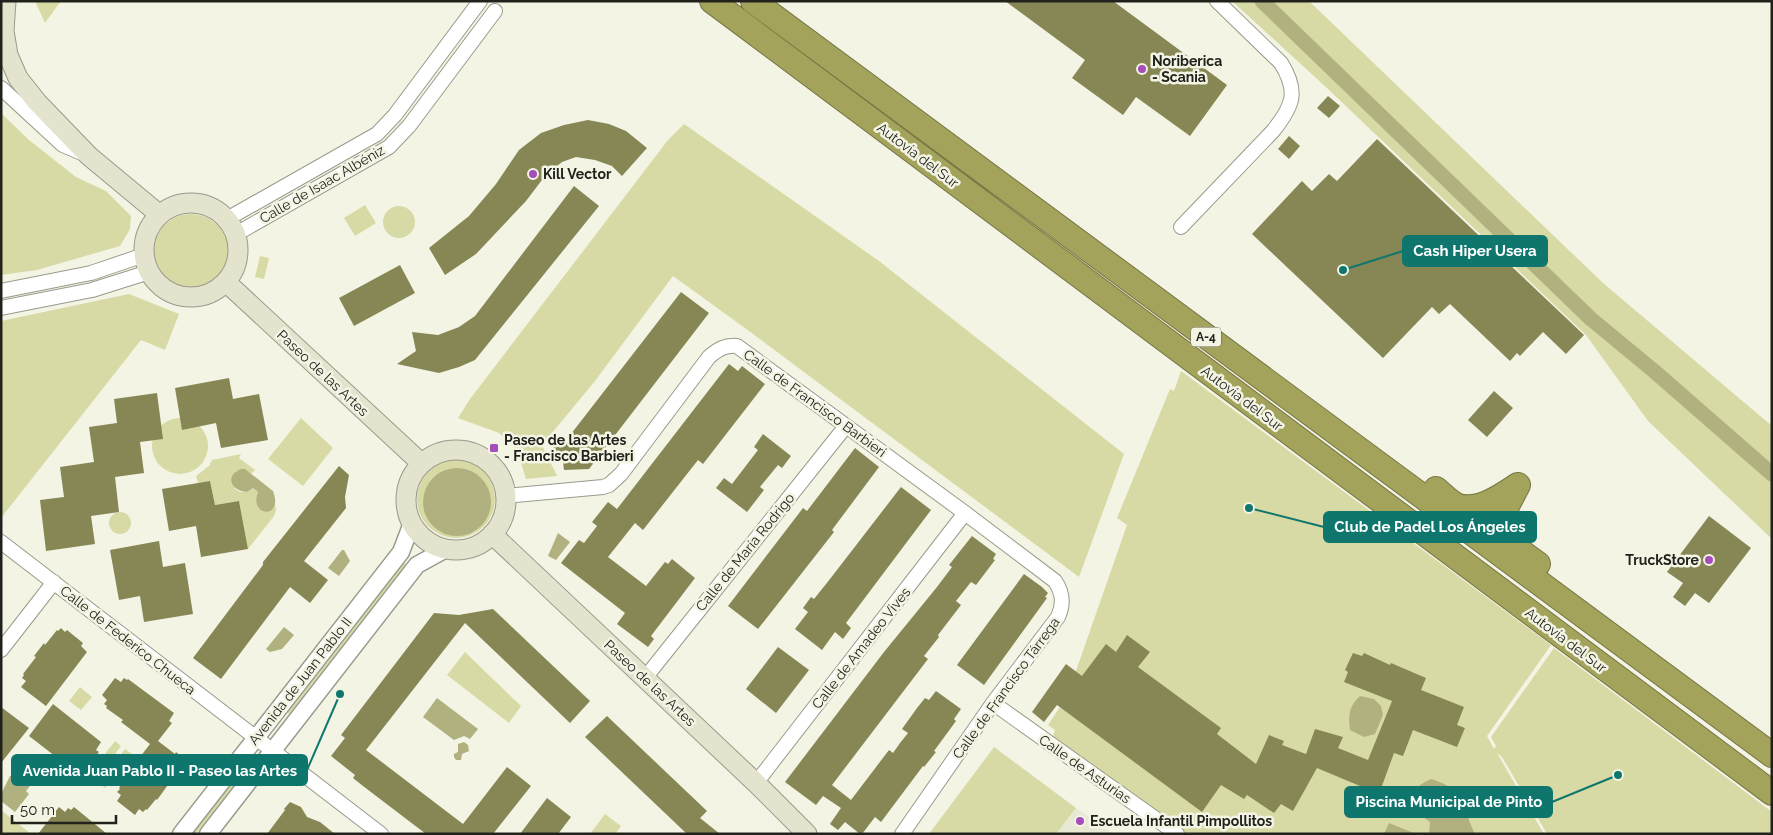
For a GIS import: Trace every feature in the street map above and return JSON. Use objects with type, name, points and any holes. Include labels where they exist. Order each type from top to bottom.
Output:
[{"type":"highway","name":"Autovía del Sur","points":[[712,1],[1772,793]]},
{"type":"highway","name":"Autovía del Sur","points":[[753,1],[1772,755]]},
{"type":"highway","points":[[1324,425],[1366,442],[1406,467],[1458,506],[1478,507],[1518,485],[1506,508],[1505,526],[1512,544],[1622,629],[1659,673]]},
{"type":"main road","points":[[6,1],[4,31],[8,54],[18,78],[37,102],[89,156],[160,215]]},
{"type":"main road","points":[[192,203],[210,207],[231,226],[238,252],[235,268],[226,282],[208,294],[192,297],[174,294],[159,284],[146,264],[144,245],[149,230],[160,215],[175,206],[192,203]]},
{"type":"main road","name":"Paseo de las Artes","points":[[226,282],[421,463]]},
{"type":"main road","points":[[451,450],[465,450],[480,455],[492,465],[504,485],[506,496],[505,510],[501,522],[492,534],[480,544],[457,550],[435,545],[422,537],[412,523],[407,509],[406,495],[411,478],[421,463],[436,454],[451,450]]},
{"type":"main road","name":"Paseo de las Artes","points":[[492,534],[756,783],[807,834]]},
{"type":"street","name":"Calle de Isaac Albéniz","points":[[231,226],[377,134],[395,115],[480,1]]},
{"type":"street","points":[[1181,227],[1273,131],[1285,116],[1290,102],[1292,88],[1281,63],[1217,1]]},
{"type":"street","name":"Calle de Isaac Albéniz","points":[[231,226],[389,147],[409,126],[495,11]]},
{"type":"street","points":[[1,88],[62,145],[89,156]]},
{"type":"street","points":[[1,291],[146,264]]},
{"type":"street","points":[[1,308],[92,290],[146,264]]},
{"type":"street","name":"Calle de Francisco Barbieri","points":[[506,496],[609,485],[621,474],[709,356],[729,345],[737,346],[744,350],[965,513]]},
{"type":"street","name":"Calle de María Rodrigo","points":[[645,678],[846,426]]},
{"type":"street","name":"Calle de Francisco Tárrega","points":[[902,834],[993,703],[1058,617],[1061,610],[1062,596],[1060,588],[1055,581],[965,513]]},
{"type":"street","name":"Calle de Amadeo Vives","points":[[756,783],[965,513]]},
{"type":"street","name":"Avenida de Juan Pablo II","points":[[181,834],[401,552],[412,523]]},
{"type":"street","name":"Calle de Federico Chueca","points":[[1,542],[381,834]]},
{"type":"street","name":"Avenida de Juan Pablo II","points":[[208,834],[417,565],[446,549]]},
{"type":"street","points":[[1,650],[54,582]]},
{"type":"street","name":"Calle de Asturias","points":[[993,703],[1177,834]]},
{"type":"shaded area","points":[[35,1],[61,1],[45,23]]},
{"type":"shaded area","points":[[1232,1],[1309,1],[1603,283],[1772,426],[1772,539],[1648,421],[1586,335],[1328,89]]},
{"type":"shaded area","points":[[1,113],[29,140],[76,177],[106,191],[131,216],[130,229],[120,246],[37,270],[1,275]]},
{"type":"shaded area","points":[[684,124],[879,261],[1124,454],[1079,577],[673,276],[595,381],[542,445],[557,476],[526,479],[517,450],[499,433],[458,418],[470,399],[668,140]]},
{"type":"shaded area","points":[[365,205],[376,223],[355,236],[344,218]]},
{"type":"shaded area","points":[[399,206],[405,207],[410,211],[414,216],[414,228],[410,233],[405,237],[399,238],[393,237],[388,233],[384,228],[383,222],[384,216],[388,211],[393,207]]},
{"type":"shaded area","points":[[191,214],[212,220],[222,230],[228,251],[222,272],[212,282],[191,288],[170,282],[160,272],[154,251],[160,230],[170,220]]},
{"type":"shaded area","points":[[260,256],[269,258],[264,279],[255,277]]},
{"type":"shaded area","points":[[129,294],[179,314],[165,350],[141,340],[1,518],[1,321]]},
{"type":"shaded area","points":[[1181,371],[1551,645],[1487,736],[1494,749],[1496,746],[1491,737],[1554,648],[1772,812],[1772,834],[1547,834],[1502,757],[1497,753],[1544,834],[1183,834],[1052,740],[1055,730],[1048,725],[1060,707],[1063,708],[1127,525],[1117,518],[1170,389],[1174,391]]},
{"type":"shaded area","points":[[180,418],[191,420],[200,426],[206,435],[208,446],[206,457],[200,466],[191,472],[180,474],[169,472],[160,466],[154,457],[152,446],[154,435],[160,426],[169,420]]},
{"type":"shaded area","points":[[301,418],[333,448],[303,486],[268,459]]},
{"type":"shaded area","points":[[241,454],[239,458],[255,470],[251,474],[245,469],[236,471],[232,479],[235,489],[240,492],[247,492],[253,488],[258,492],[257,496],[273,508],[275,503],[276,510],[274,516],[248,549],[239,501],[215,505],[210,481],[198,483],[196,476],[209,466],[212,460]]},
{"type":"shaded area","points":[[448,460],[464,460],[478,466],[489,477],[495,491],[495,507],[489,521],[478,532],[464,538],[448,538],[434,532],[423,521],[417,507],[417,491],[423,477],[434,466]]},
{"type":"shaded area","points":[[457,468],[470,471],[481,478],[488,489],[491,502],[488,515],[481,526],[470,533],[457,536],[444,533],[433,526],[426,515],[423,502],[426,489],[433,478],[444,471]]},
{"type":"shaded area","points":[[241,469],[245,469],[273,491],[275,502],[270,511],[263,511],[259,508],[256,499],[258,492],[253,488],[247,492],[233,486],[231,479]]},
{"type":"shaded area","points":[[120,512],[128,515],[131,523],[128,531],[120,534],[112,531],[109,523],[112,515]]},
{"type":"shaded area","points":[[558,533],[570,542],[556,560],[548,556]]},
{"type":"shaded area","points":[[344,550],[350,561],[339,576],[328,568]]},
{"type":"shaded area","points":[[403,562],[406,564],[289,714],[287,712]]},
{"type":"shaded area","points":[[284,627],[294,635],[282,649],[270,652],[266,649]]},
{"type":"shaded area","points":[[465,652],[521,706],[509,723],[447,675]]},
{"type":"shaded area","points":[[80,687],[92,697],[81,710],[69,701]]},
{"type":"shaded area","points":[[1360,696],[1374,699],[1381,706],[1383,715],[1375,734],[1364,737],[1350,730],[1349,725],[1351,707]]},
{"type":"shaded area","points":[[437,698],[478,729],[470,739],[464,736],[454,740],[423,717]]},
{"type":"shaded area","points":[[115,741],[121,746],[95,780],[89,775]]},
{"type":"shaded area","points":[[464,742],[468,745],[469,751],[462,754],[461,760],[456,760],[454,754],[458,752],[458,744]]},
{"type":"shaded area","points":[[994,747],[1076,808],[1056,834],[929,834]]},
{"type":"shaded area","points":[[125,749],[132,754],[105,788],[99,783]]},
{"type":"shaded area","points":[[31,767],[40,773],[26,791],[29,794],[15,812],[1,801],[1,794],[10,776]]},
{"type":"shaded area","points":[[239,773],[242,775],[196,834],[192,834]]},
{"type":"shaded area","points":[[1431,779],[1452,788],[1462,799],[1475,834],[1429,834],[1430,822],[1412,809],[1412,803],[1415,790]]},
{"type":"shaded area","name":"Escuela Infantil Pimpollitos","points":[[1076,808],[1113,834],[1056,834]]},
{"type":"shaded area","points":[[1,810],[31,834],[1,834]]},
{"type":"shaded area","points":[[605,814],[621,826],[615,834],[590,834]]},
{"type":"shaded area","points":[[1389,823],[1416,834],[1384,834]]},
{"type":"building","name":"Noriberica - Scania","points":[[1005,1],[1113,1],[1227,85],[1190,136],[1136,97],[1123,115],[1072,78],[1085,60]]},
{"type":"building","points":[[1328,96],[1340,106],[1329,118],[1317,108]]},
{"type":"building","points":[[588,120],[609,124],[626,131],[647,148],[622,176],[612,166],[595,160],[576,157],[562,162],[545,176],[526,201],[476,254],[445,275],[429,248],[469,216],[496,184],[519,150],[541,133],[564,125]]},
{"type":"building","points":[[1289,136],[1300,146],[1289,159],[1278,149]]},
{"type":"building","points":[[1377,139],[1584,335],[1566,354],[1543,332],[1520,356],[1517,353],[1510,361],[1450,304],[1439,314],[1432,307],[1383,358],[1252,234],[1302,181],[1312,191],[1329,174],[1337,181]]},
{"type":"building","points":[[574,186],[599,206],[475,360],[439,373],[397,364],[416,351],[412,332],[438,335],[459,327],[475,316]]},
{"type":"building","points":[[400,265],[415,293],[354,326],[339,298]]},
{"type":"building","points":[[681,292],[709,313],[589,469],[564,470],[563,462],[550,452],[559,440],[564,443]]},
{"type":"building","points":[[729,364],[738,371],[742,366],[765,384],[703,464],[698,460],[643,530],[635,523],[608,557],[646,586],[665,562],[668,564],[672,559],[695,578],[651,636],[654,639],[648,647],[617,624],[625,613],[561,563],[579,540],[584,543],[597,526],[592,522],[608,502],[617,509]]},
{"type":"building","points":[[229,378],[233,399],[259,394],[268,440],[221,448],[216,423],[182,430],[175,388]]},
{"type":"building","points":[[1494,391],[1513,408],[1487,437],[1468,420]]},
{"type":"building","points":[[157,393],[163,439],[140,442],[144,473],[115,477],[119,512],[91,516],[95,544],[46,551],[40,500],[64,497],[60,467],[94,462],[89,427],[117,423],[114,399]]},
{"type":"building","points":[[763,434],[791,456],[782,468],[778,465],[760,487],[764,490],[747,512],[716,488],[724,478],[732,484],[758,450],[754,447]]},
{"type":"building","points":[[855,448],[879,467],[832,530],[834,532],[758,629],[728,606],[803,508],[807,511]]},
{"type":"building","points":[[339,466],[349,475],[345,497],[346,508],[304,561],[328,580],[310,603],[290,587],[221,679],[193,658],[263,565],[263,562]]},
{"type":"building","points":[[210,481],[215,505],[239,501],[248,549],[201,557],[196,526],[169,531],[162,489]]},
{"type":"building","points":[[901,487],[931,510],[846,623],[851,628],[843,639],[835,632],[822,650],[795,629],[808,612],[803,608],[811,597],[814,599]]},
{"type":"building","name":"TruckStore","points":[[1709,516],[1751,548],[1709,603],[1695,593],[1685,606],[1673,597],[1683,583],[1667,572]]},
{"type":"building","points":[[972,536],[996,554],[993,559],[995,560],[976,585],[971,582],[956,601],[961,605],[924,656],[928,659],[832,785],[851,800],[889,750],[893,753],[908,733],[902,729],[917,708],[925,698],[929,700],[936,691],[961,709],[954,719],[956,721],[934,751],[936,752],[923,766],[881,822],[875,817],[862,834],[845,822],[838,830],[830,824],[841,808],[823,796],[816,805],[785,782],[884,652],[937,587],[952,567],[949,565]]},
{"type":"building","points":[[159,541],[163,567],[185,563],[193,614],[144,622],[140,596],[119,600],[110,550]]},
{"type":"building","points":[[1024,574],[1048,593],[1045,597],[1047,598],[984,685],[957,665]]},
{"type":"building","points":[[493,609],[590,701],[570,723],[465,623],[366,750],[463,824],[507,767],[531,786],[493,834],[426,834],[353,778],[355,775],[331,756],[345,738],[341,735],[434,613],[459,615]]},
{"type":"building","points":[[61,628],[65,632],[67,630],[83,643],[81,646],[87,652],[46,706],[21,687],[26,681],[22,678],[36,657],[34,656],[44,643],[45,645],[57,630]]},
{"type":"building","points":[[1127,635],[1150,652],[1138,667],[1221,728],[1217,734],[1256,764],[1269,735],[1284,741],[1282,745],[1306,754],[1315,729],[1343,737],[1338,748],[1368,760],[1392,701],[1344,682],[1348,672],[1345,670],[1353,653],[1362,656],[1364,653],[1426,678],[1421,690],[1464,707],[1457,725],[1465,728],[1457,747],[1413,730],[1403,756],[1394,753],[1379,794],[1317,768],[1293,811],[1281,804],[1274,813],[1247,795],[1244,799],[1221,785],[1202,812],[1057,705],[1044,722],[1032,712],[1066,664],[1082,676],[1106,644],[1116,652]]},
{"type":"building","points":[[778,647],[809,670],[776,713],[746,689]]},
{"type":"building","points":[[115,678],[121,682],[124,678],[128,679],[174,713],[169,721],[172,723],[158,741],[186,760],[157,800],[143,812],[139,809],[135,815],[117,801],[121,795],[117,792],[130,770],[150,744],[106,708],[107,706],[104,704],[107,700],[102,695]]},
{"type":"building","points":[[53,704],[101,742],[96,750],[99,752],[86,768],[84,766],[77,773],[29,736]]},
{"type":"building","points":[[1,707],[29,728],[1,763]]},
{"type":"building","points":[[607,716],[707,811],[700,818],[720,834],[687,834],[585,737]]},
{"type":"building","points":[[547,798],[571,817],[558,834],[520,834]]},
{"type":"building","points":[[290,802],[301,807],[307,817],[320,822],[335,834],[267,834]]},
{"type":"building","points":[[59,807],[65,812],[68,808],[71,810],[74,807],[107,834],[38,834]]},
{"type":"waterway","points":[[1262,1],[1591,319],[1772,474]]},
{"type":"place","name":"Noriberica - Scania","points":[[1142,69]]},
{"type":"place","name":"Kill Vector","points":[[533,174]]},
{"type":"place","name":"Cash Hiper Usera","points":[[1343,270]]},
{"type":"place","name":"Paseo de las Artes - Francisco Barbieri","points":[[494,448]]},
{"type":"place","name":"Club de Padel Los Ángeles","points":[[1249,508]]},
{"type":"place","name":"TruckStore","points":[[1709,560]]},
{"type":"place","name":"Avenida Juan Pablo II - Paseo las Artes","points":[[340,694]]},
{"type":"place","name":"Piscina Municipal de Pinto","points":[[1618,775]]},
{"type":"place","name":"Escuela Infantil Pimpollitos","points":[[1080,821]]}]
